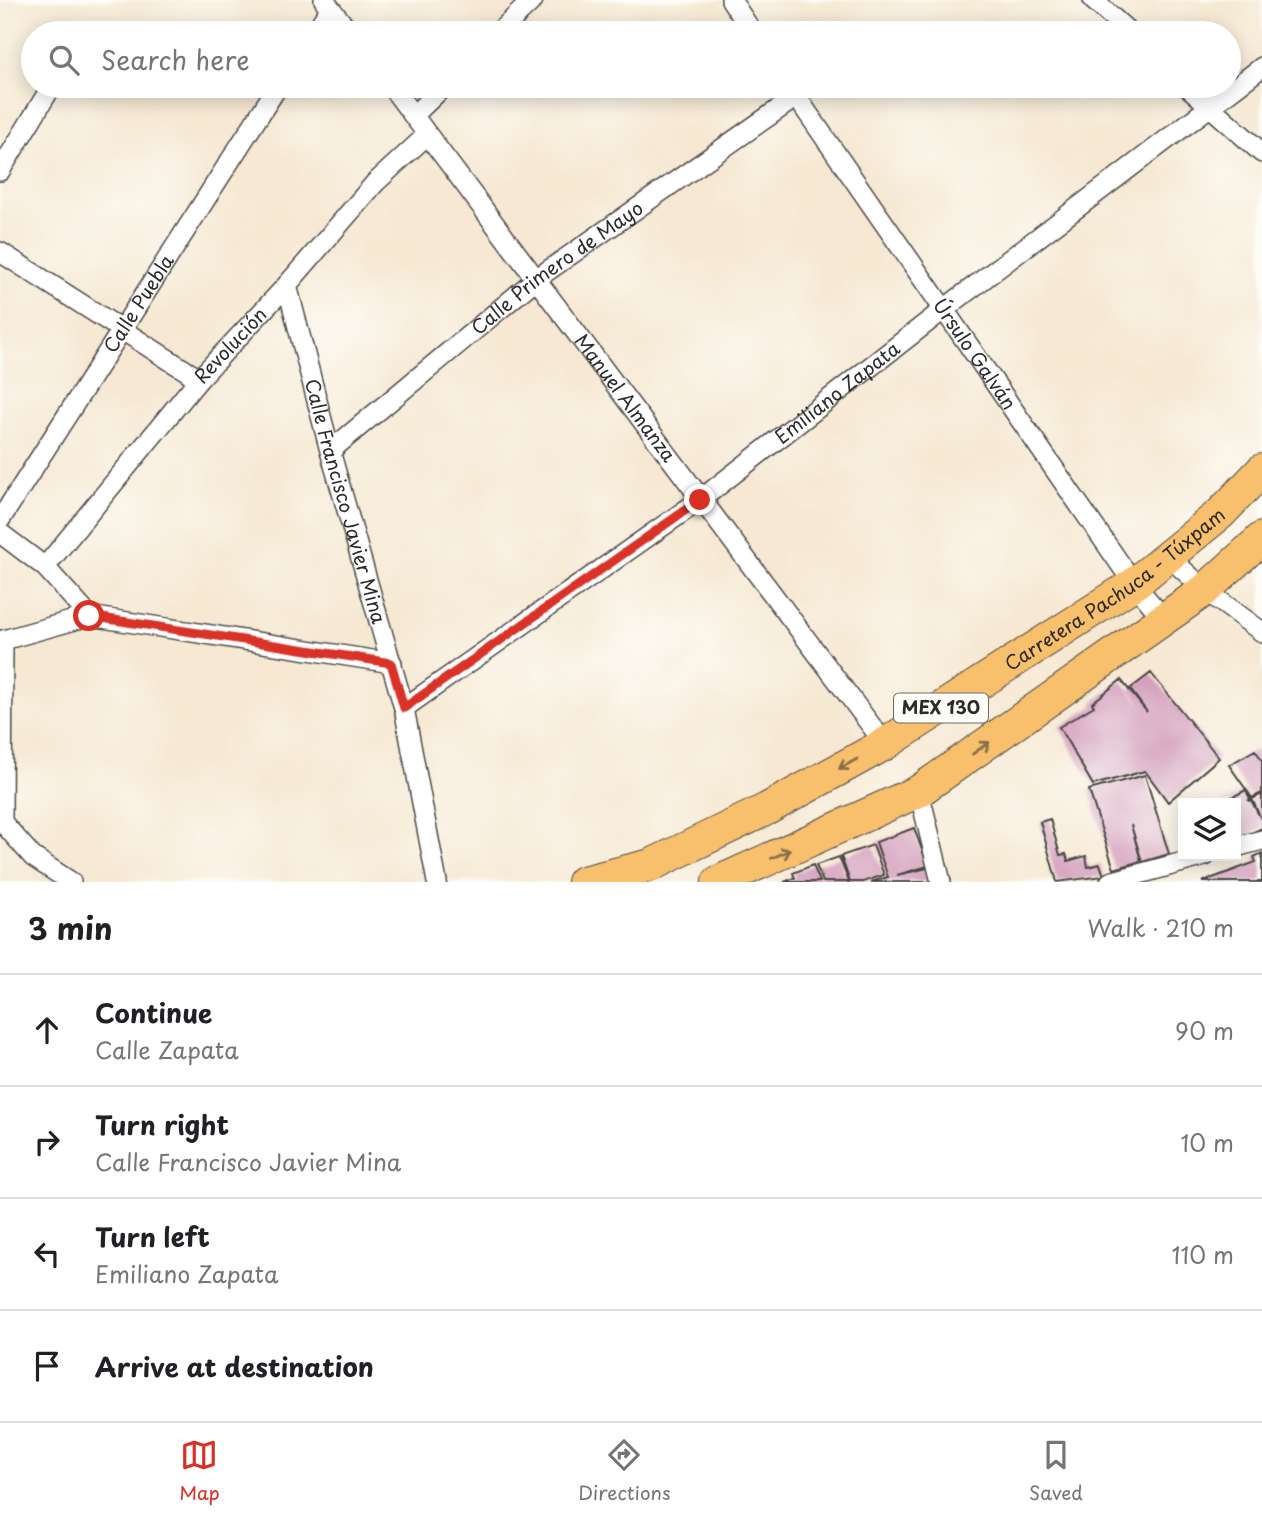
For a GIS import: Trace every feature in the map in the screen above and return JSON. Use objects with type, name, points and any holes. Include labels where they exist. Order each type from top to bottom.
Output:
[{"type":"main road","name":"Carretera Pachuca - Túxpam","points":[[583,882],[651,864],[767,809],[885,744],[1134,584],[1221,513],[1262,470]]},
{"type":"main road","name":"MEX 130","points":[[718,882],[919,792],[1205,590],[1262,538]]},
{"type":"street","points":[[511,21],[533,0]]},
{"type":"street","points":[[731,0],[745,21]]},
{"type":"street","points":[[1093,0],[1117,21]]},
{"type":"street","points":[[319,21],[327,4],[340,21]]},
{"type":"street","name":"Emiliano Zapata","points":[[1241,83],[1262,67]]},
{"type":"street","points":[[0,171],[45,98]]},
{"type":"street","name":"Calle Puebla","points":[[0,520],[270,98]]},
{"type":"street","name":"Manuel Almanza","points":[[401,98],[885,744]]},
{"type":"street","points":[[414,114],[431,98]]},
{"type":"street","name":"Calle Primero de Mayo","points":[[330,451],[536,279],[782,98]]},
{"type":"street","name":"Úrsulo Galván","points":[[797,98],[1134,584],[1164,619]]},
{"type":"street","points":[[1201,98],[1262,153]]},
{"type":"street","name":"Emiliano Zapata","points":[[404,708],[700,500],[1221,98]]},
{"type":"street","name":"Revolución","points":[[45,567],[199,379],[287,285],[375,183],[427,135]]},
{"type":"street","points":[[0,252],[199,379]]},
{"type":"street","name":"Calle Francisco Javier Mina","points":[[287,285],[330,451],[404,708],[438,882]]},
{"type":"street","points":[[0,533],[45,567],[89,616]]},
{"type":"street","points":[[1168,556],[1205,590],[1262,632]]},
{"type":"street","points":[[71,882],[33,857],[2,822],[1,641],[89,616],[391,663]]},
{"type":"street","points":[[919,792],[941,882]]},
{"type":"street","points":[[1241,846],[1262,840]]},
{"type":"street","points":[[1110,882],[1187,861]]},
{"type":"building","points":[[1151,673],[1219,758],[1168,802],[1145,771],[1093,785],[1059,727],[1094,706],[1092,703],[1121,680],[1147,712],[1130,689]]},
{"type":"building","points":[[1255,750],[1262,760],[1262,793],[1252,798],[1229,765]]},
{"type":"building","points":[[1145,775],[1169,854],[1142,862],[1131,825],[1141,861],[1114,869],[1089,790]]},
{"type":"building","points":[[1246,790],[1250,799],[1248,801],[1251,800],[1261,819],[1252,799],[1262,794],[1262,828],[1241,838],[1241,798],[1231,798]]},
{"type":"building","points":[[1050,819],[1060,855],[1066,854],[1068,861],[1086,856],[1088,867],[1100,864],[1104,876],[1057,882],[1040,822]]},
{"type":"building","points":[[914,828],[928,866],[897,875],[928,868],[931,882],[871,882],[888,877],[876,842]]},
{"type":"building","points":[[873,845],[884,875],[863,882],[850,882],[841,856]]},
{"type":"building","points":[[1262,853],[1262,882],[1202,882],[1256,862],[1254,857]]},
{"type":"building","points":[[839,857],[849,882],[823,882],[816,865]]},
{"type":"building","points":[[813,865],[820,882],[784,882],[795,878],[793,873]]},
{"type":"route","points":[[89,616],[391,663],[404,708],[700,500]]}]
